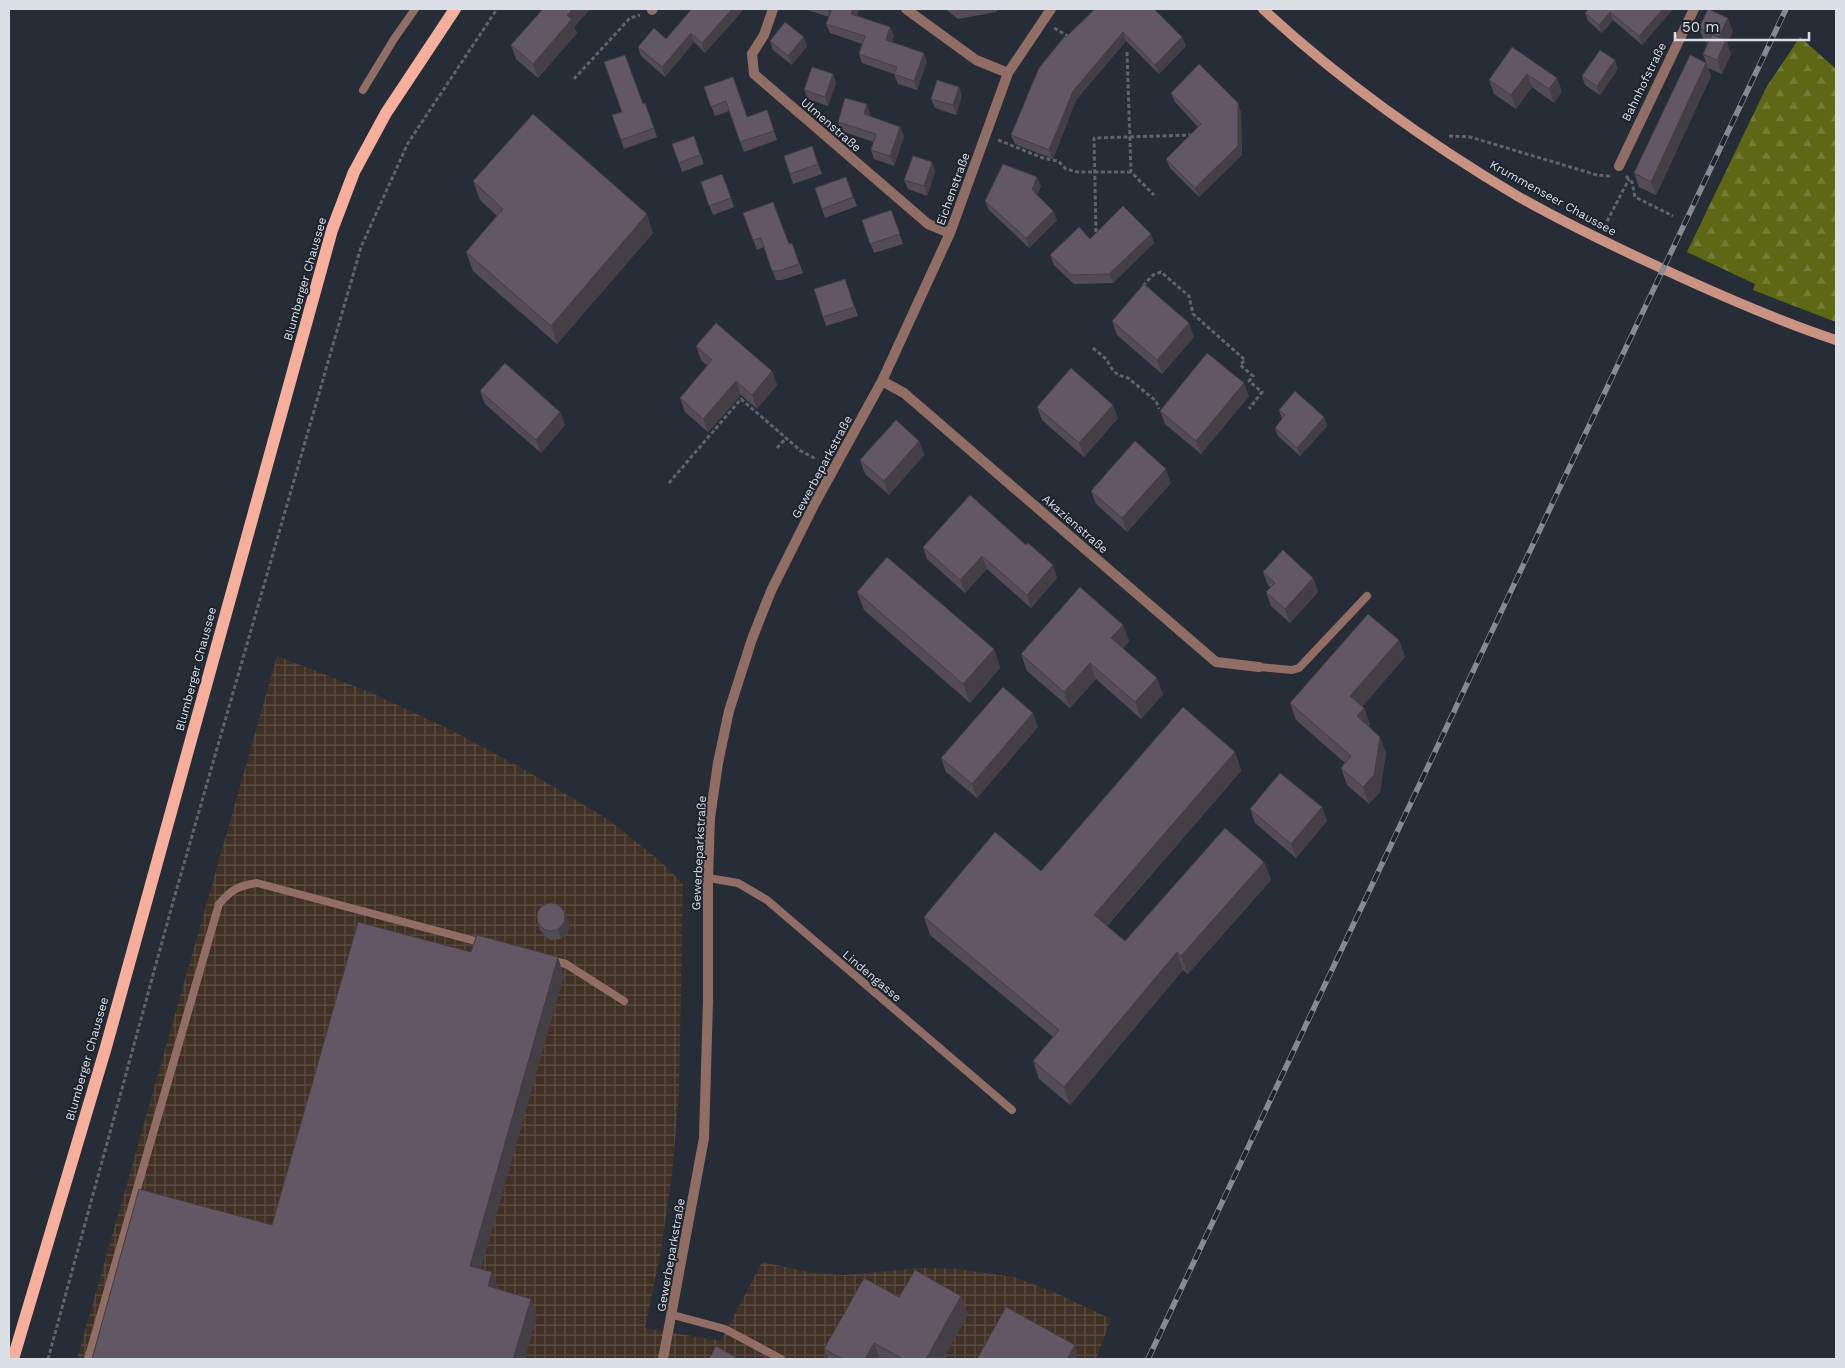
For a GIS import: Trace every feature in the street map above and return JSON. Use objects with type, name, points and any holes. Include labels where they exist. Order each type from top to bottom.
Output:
[{"type":"main road","name":"Blumberger Chaussee","points":[[13,1359],[109,1037],[332,230],[354,172],[386,113],[455,9]]},
{"type":"main road","name":"Krummenseer Chaussee","points":[[1263,9],[1297,40],[1395,115],[1446,151],[1520,197],[1606,242],[1742,306],[1790,325],[1836,340]]},
{"type":"street","name":"Ulmenstraße","points":[[773,9],[764,35],[752,54],[754,74],[928,224],[950,233]]},
{"type":"street","points":[[906,9],[976,60],[1008,73]]},
{"type":"street","name":"Eichenstraße","points":[[882,381],[950,233],[1008,73],[1051,9]]},
{"type":"street","name":"Bahnhofstraße","points":[[1619,166],[1694,9]]},
{"type":"street","name":"Akazienstraße","points":[[882,381],[904,393],[1216,662],[1259,667]]},
{"type":"street","name":"Gewerbeparkstraße","points":[[663,1359],[673,1315],[704,1138],[710,818],[718,762],[730,711],[752,639],[771,591],[811,512],[882,381]]},
{"type":"lane","points":[[363,90],[415,9]]},
{"type":"lane","points":[[1259,667],[1292,670],[1299,668],[1367,596]]},
{"type":"lane","name":"Lindengasse","points":[[708,878],[738,882],[767,900],[1012,1110]]},
{"type":"lane","points":[[88,1359],[219,904],[230,892],[242,885],[258,883],[489,944]]},
{"type":"lane","points":[[537,957],[566,964],[624,1001]]},
{"type":"lane","points":[[673,1315],[725,1329],[781,1359]]},
{"type":"path","points":[[48,1359],[173,902],[361,247],[408,143],[496,9]]},
{"type":"path","points":[[574,79],[630,18],[653,9]]},
{"type":"path","points":[[1127,52],[1131,172],[1154,195]]},
{"type":"path","points":[[1096,232],[1094,138],[1191,134]]},
{"type":"path","points":[[986,135],[1043,158],[1058,161],[1066,169],[1077,172],[1131,172]]},
{"type":"path","points":[[1454,142],[1445,136],[1470,137],[1596,175],[1609,176],[1619,166],[1632,182],[1636,197],[1673,216]]},
{"type":"path","points":[[1604,227],[1629,179]]},
{"type":"path","points":[[1596,224],[1611,232]]},
{"type":"path","points":[[1142,287],[1153,275],[1161,272],[1189,296],[1193,314],[1245,360],[1240,365],[1253,376],[1250,380],[1262,392],[1248,408]]},
{"type":"path","points":[[1093,348],[1106,359],[1112,369],[1128,378],[1156,401],[1159,409]]},
{"type":"path","points":[[669,483],[741,399],[801,450],[816,459]]},
{"type":"path","points":[[777,448],[786,438]]},
{"type":"shaded area","points":[[277,656],[367,691],[451,730],[532,774],[609,820],[659,860],[683,884],[679,1094],[672,1175],[660,1256],[645,1328],[721,1341],[762,1262],[809,1272],[843,1275],[922,1268],[959,1269],[1014,1277],[1054,1292],[1111,1319],[1096,1359],[77,1359]]},
{"type":"green space","points":[[1800,37],[1836,69],[1836,322],[1753,290],[1755,284],[1687,252],[1767,86]]},
{"type":"building","points":[[543,9],[573,9],[567,15],[572,19],[533,64],[511,45]]},
{"type":"building","points":[[692,9],[732,9],[702,43],[691,33],[662,67],[638,47],[654,28],[666,39]]},
{"type":"building","points":[[832,9],[853,9],[851,14],[890,27],[886,40],[924,53],[914,81],[894,74],[897,67],[859,54],[865,36],[826,24]]},
{"type":"building","points":[[1095,9],[1154,9],[1182,37],[1155,65],[1123,32],[1073,91],[1049,150],[1011,135],[1039,68],[1065,36]]},
{"type":"building","points":[[1589,9],[1663,9],[1639,36],[1610,12],[1599,25],[1585,13]]},
{"type":"building","points":[[1708,9],[1728,18],[1719,37],[1699,28]]},
{"type":"building","points":[[785,22],[804,37],[788,56],[770,41]]},
{"type":"building","points":[[1712,34],[1726,40],[1717,60],[1703,54]]},
{"type":"building","points":[[1512,47],[1557,78],[1549,89],[1527,74],[1511,95],[1489,80]]},
{"type":"building","points":[[1600,50],[1615,60],[1597,86],[1582,76]]},
{"type":"building","points":[[625,55],[654,128],[621,140],[612,115],[622,112],[604,62]]},
{"type":"building","points":[[1690,55],[1706,63],[1651,182],[1634,173]]},
{"type":"building","points":[[1199,64],[1238,103],[1238,146],[1195,188],[1166,159],[1201,124],[1171,93]]},
{"type":"building","points":[[812,67],[833,74],[825,97],[804,90]]},
{"type":"building","points":[[733,77],[747,117],[767,110],[774,131],[740,142],[726,101],[711,107],[704,87]]},
{"type":"building","points":[[937,80],[959,87],[953,105],[931,99]]},
{"type":"building","points":[[845,98],[867,104],[864,114],[900,127],[890,156],[871,150],[876,134],[838,122]]},
{"type":"building","points":[[533,114],[647,214],[551,326],[466,252],[503,209],[473,181]]},
{"type":"building","points":[[694,136],[700,155],[679,163],[672,144]]},
{"type":"building","points":[[812,146],[818,164],[790,174],[784,156]]},
{"type":"building","points":[[913,156],[932,162],[924,186],[904,180]]},
{"type":"building","points":[[1003,164],[1037,177],[1032,190],[1053,211],[1026,238],[985,201]]},
{"type":"building","points":[[722,174],[731,198],[709,206],[701,182]]},
{"type":"building","points":[[846,177],[853,197],[822,209],[815,188]]},
{"type":"building","points":[[773,202],[789,244],[792,243],[799,264],[778,271],[772,271],[761,238],[753,240],[743,213]]},
{"type":"building","points":[[1123,206],[1151,234],[1109,274],[1071,275],[1050,255],[1079,227],[1090,239]]},
{"type":"building","points":[[891,210],[900,234],[870,244],[862,220]]},
{"type":"building","points":[[845,279],[854,307],[823,317],[814,289]]},
{"type":"building","points":[[1144,284],[1189,323],[1157,360],[1112,321]]},
{"type":"building","points":[[716,323],[772,371],[752,395],[736,381],[703,419],[680,398],[712,360],[696,346]]},
{"type":"building","points":[[1207,353],[1244,383],[1196,441],[1160,411]]},
{"type":"building","points":[[505,363],[560,412],[536,440],[480,391]]},
{"type":"building","points":[[1071,368],[1113,405],[1079,443],[1037,407]]},
{"type":"building","points":[[1295,391],[1324,417],[1297,448],[1275,428],[1285,415],[1279,410]]},
{"type":"building","points":[[896,420],[919,441],[884,481],[860,460]]},
{"type":"building","points":[[1135,441],[1166,469],[1122,518],[1091,491]]},
{"type":"building","points":[[970,495],[1026,545],[1028,543],[1053,565],[1027,595],[982,556],[960,580],[923,547]]},
{"type":"building","points":[[1283,550],[1313,578],[1285,609],[1266,592],[1275,583],[1263,572]]},
{"type":"building","points":[[887,557],[994,649],[963,684],[857,592]]},
{"type":"building","points":[[1080,587],[1123,625],[1111,638],[1157,678],[1135,702],[1090,663],[1064,692],[1021,654]]},
{"type":"building","points":[[1368,614],[1399,640],[1350,696],[1364,708],[1357,716],[1380,737],[1374,775],[1363,787],[1341,768],[1351,756],[1290,703]]},
{"type":"building","points":[[1003,687],[1033,713],[972,784],[941,758]]},
{"type":"building","points":[[1183,707],[1235,752],[1094,915],[1125,941],[1225,828],[1264,862],[1181,956],[1177,952],[1064,1087],[1033,1061],[1059,1030],[924,917],[995,832],[1041,871]]},
{"type":"building","points":[[1280,773],[1322,807],[1291,844],[1250,809]]},
{"type":"building","points":[[551,903],[561,907],[565,917],[561,927],[551,931],[541,927],[537,917],[541,907]]},
{"type":"building","points":[[358,922],[471,952],[477,935],[558,957],[470,1266],[492,1272],[488,1286],[531,1299],[513,1359],[92,1359],[139,1189],[272,1225]]},
{"type":"building","points":[[915,1270],[961,1296],[926,1359],[903,1359],[874,1343],[865,1359],[843,1359],[824,1349],[864,1278],[899,1297]]},
{"type":"building","points":[[1006,1307],[1075,1345],[1067,1359],[977,1359]]},
{"type":"building","points":[[716,1346],[739,1359],[709,1359]]},
{"type":"railway","points":[[1148,1359],[1786,9]]}]
